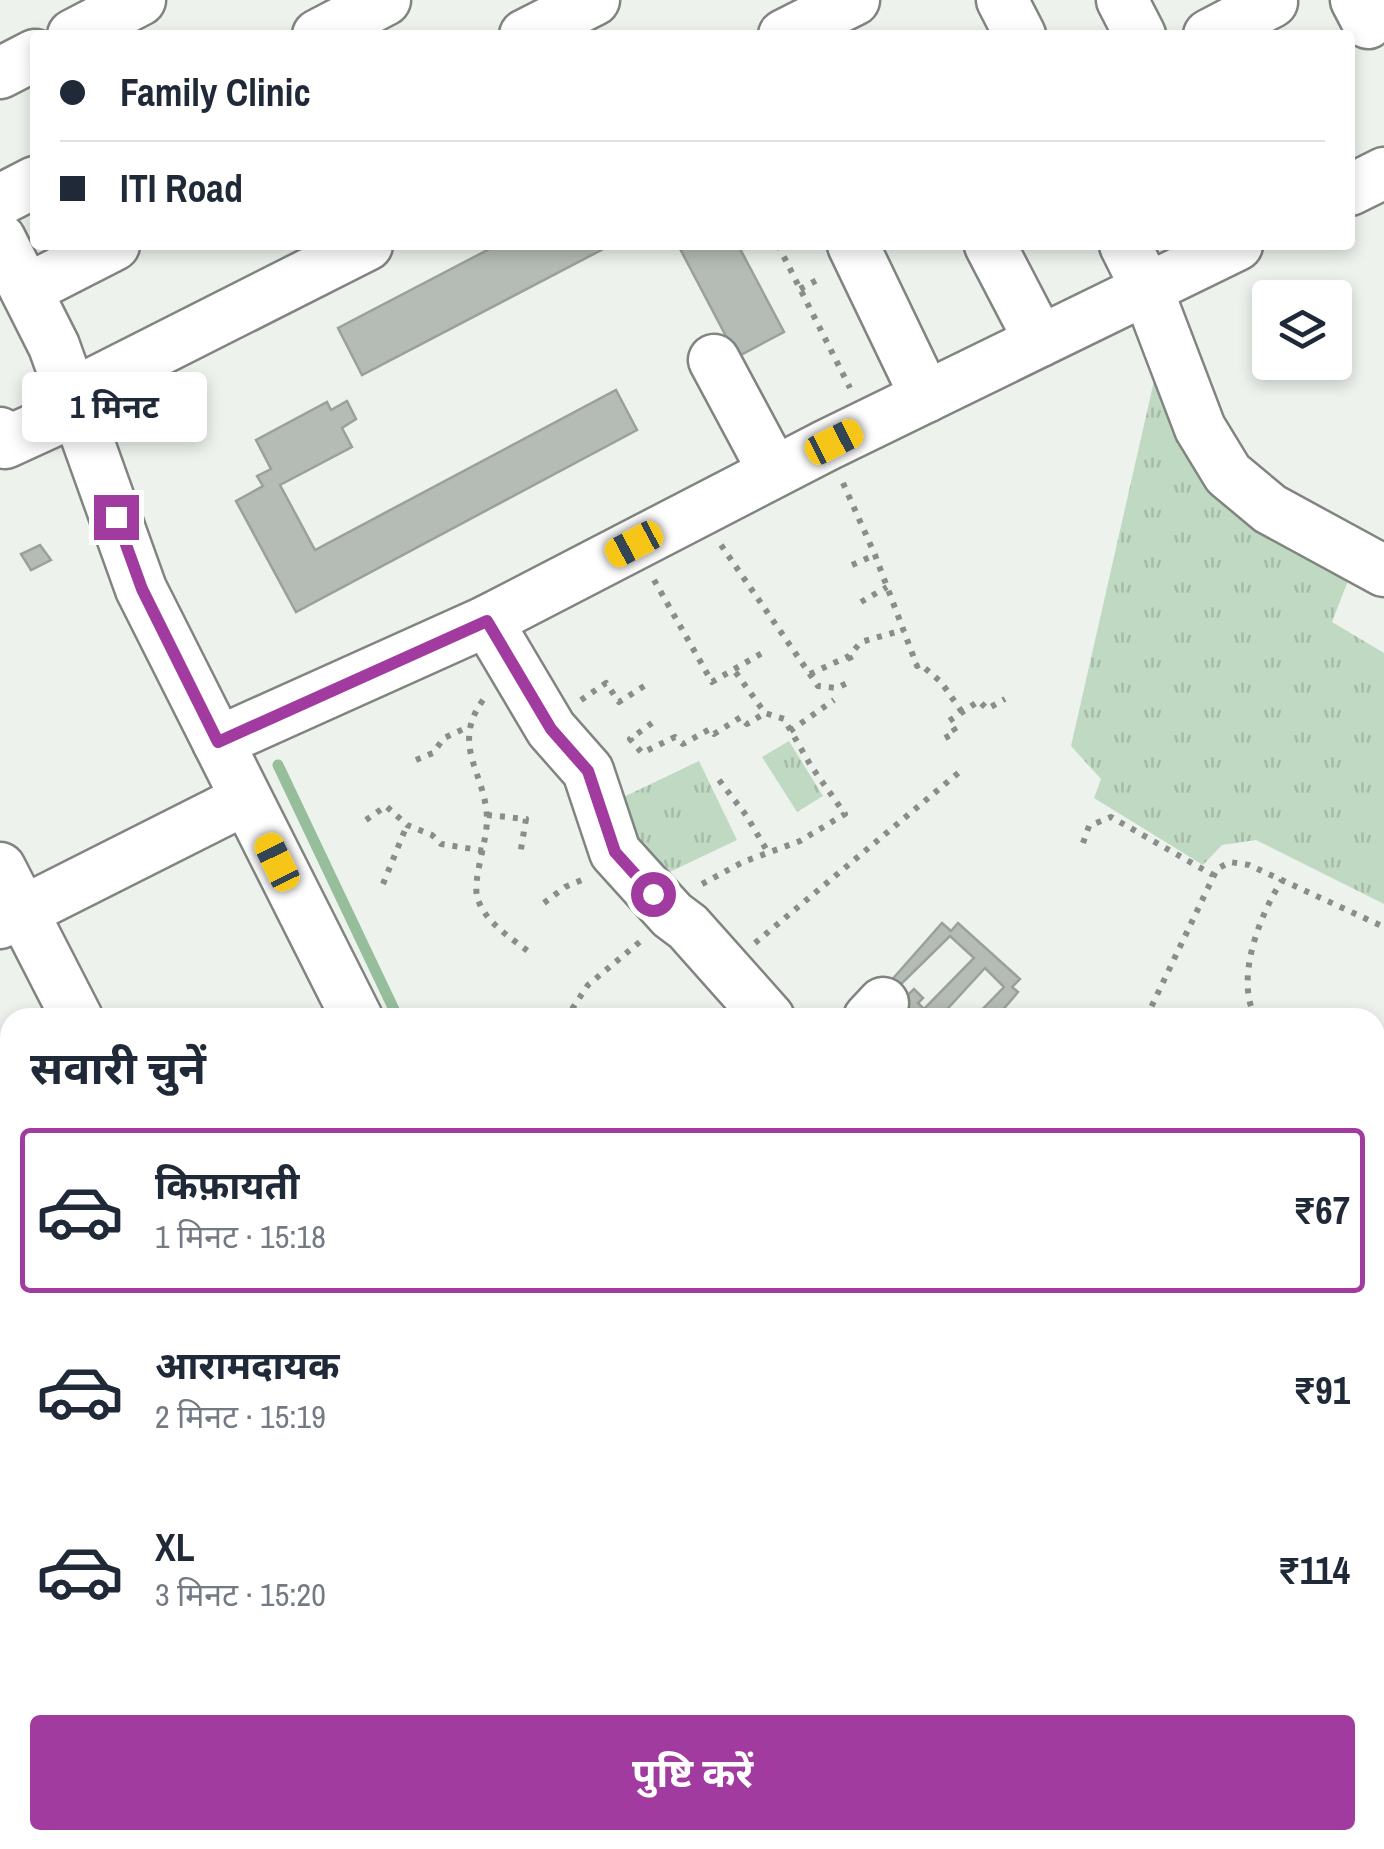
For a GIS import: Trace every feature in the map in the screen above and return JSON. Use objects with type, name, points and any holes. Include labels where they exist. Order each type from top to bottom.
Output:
[{"type":"street","points":[[83,30],[140,0]]},
{"type":"street","points":[[300,0],[315,30]]},
{"type":"street","points":[[328,30],[385,0]]},
{"type":"street","points":[[535,30],[594,0]]},
{"type":"street","points":[[794,30],[854,0]]},
{"type":"street","points":[[1002,0],[1017,30]]},
{"type":"street","points":[[1122,0],[1137,30]]},
{"type":"street","points":[[1224,30],[1278,12]]},
{"type":"street","points":[[0,73],[30,58]]},
{"type":"street","points":[[1355,188],[1384,173]]},
{"type":"street","points":[[0,200],[30,185]]},
{"type":"street","points":[[0,239],[54,346],[142,589],[352,1008]]},
{"type":"street","points":[[26,290],[104,250]]},
{"type":"street","points":[[0,434],[6,444],[74,402],[359,250]]},
{"type":"street","points":[[855,250],[926,397]]},
{"type":"street","points":[[993,250],[1040,341]]},
{"type":"street","points":[[218,742],[487,621],[774,472],[1040,341],[1136,267],[1214,250]]},
{"type":"street","points":[[1136,267],[1200,428],[1228,474],[1270,509],[1384,571]]},
{"type":"street","points":[[714,360],[774,472]]},
{"type":"street","points":[[487,621],[551,729],[588,771],[636,807]]},
{"type":"street","points":[[588,771],[615,852],[760,1008]]},
{"type":"street","points":[[11,917],[246,799]]},
{"type":"street","points":[[0,868],[11,917],[70,1008]]},
{"type":"path","points":[[780,250],[848,435],[875,554],[917,666],[920,664],[941,682],[962,712]]},
{"type":"path","points":[[698,511],[818,686],[836,688],[849,682]]},
{"type":"path","points":[[634,544],[712,682],[764,652]]},
{"type":"path","points":[[852,565],[875,554]]},
{"type":"path","points":[[861,602],[887,587]]},
{"type":"path","points":[[810,674],[849,656],[861,642],[903,630]]},
{"type":"path","points":[[849,656],[854,666]]},
{"type":"path","points":[[514,666],[480,704],[468,744],[487,814],[477,895],[492,922],[529,952]]},
{"type":"path","points":[[734,670],[765,714]]},
{"type":"path","points":[[551,729],[606,683],[619,702],[649,684]]},
{"type":"path","points":[[945,738],[956,732],[949,721],[962,712],[980,701],[987,709],[1005,698]]},
{"type":"path","points":[[790,731],[834,700]]},
{"type":"path","points":[[573,1008],[588,985],[672,915],[689,893],[710,879],[800,841],[845,814],[784,718],[765,714],[747,724],[742,717],[714,734],[710,729],[683,744],[675,737],[642,753],[630,740],[652,722]]},
{"type":"path","points":[[416,760],[434,753],[444,738],[471,725]]},
{"type":"path","points":[[723,968],[963,770]]},
{"type":"path","points":[[718,780],[746,815],[769,854]]},
{"type":"path","points":[[366,820],[386,806],[407,825],[432,835],[441,844],[485,851]]},
{"type":"path","points":[[487,814],[526,819],[520,855]]},
{"type":"path","points":[[1083,842],[1089,826],[1111,816],[1213,876]]},
{"type":"path","points":[[383,884],[407,825]]},
{"type":"path","points":[[1151,1008],[1216,869],[1230,862],[1249,865],[1384,927]]},
{"type":"path","points":[[1250,1008],[1247,967],[1270,898],[1282,880]]},
{"type":"green space","points":[[1159,359],[1218,491],[1353,568],[1332,622],[1384,653],[1384,904],[1256,840],[1222,845],[1203,865],[1094,798],[1101,779],[1071,746]]},
{"type":"green space","points":[[789,741],[823,796],[797,812],[762,757]]},
{"type":"green space","points":[[699,761],[737,840],[659,877],[613,802]]},
{"type":"building","points":[[487,250],[601,250],[362,375],[338,328]]},
{"type":"building","points":[[681,250],[741,250],[784,332],[737,357]]},
{"type":"building","points":[[616,390],[637,430],[296,612],[236,501],[263,486],[257,476],[271,469],[256,440],[327,402],[331,410],[347,401],[356,419],[342,428],[352,447],[280,485],[315,550]]},
{"type":"building","points":[[40,545],[51,560],[31,570],[21,554]]},
{"type":"building","points":[[942,923],[951,931],[958,923],[1020,979],[1012,987],[1018,992],[1004,1008],[984,1008],[1004,987],[985,968],[948,1008],[925,1008],[974,958],[950,936],[899,986],[908,995],[914,989],[923,998],[918,1003],[923,1008],[901,1008],[895,1003],[889,983]]},
{"type":"waterway","points":[[278,765],[393,1008]]},
{"type":"route","points":[[116,517],[142,589],[218,742],[487,621],[551,729],[588,771],[615,852],[653,894]]}]
